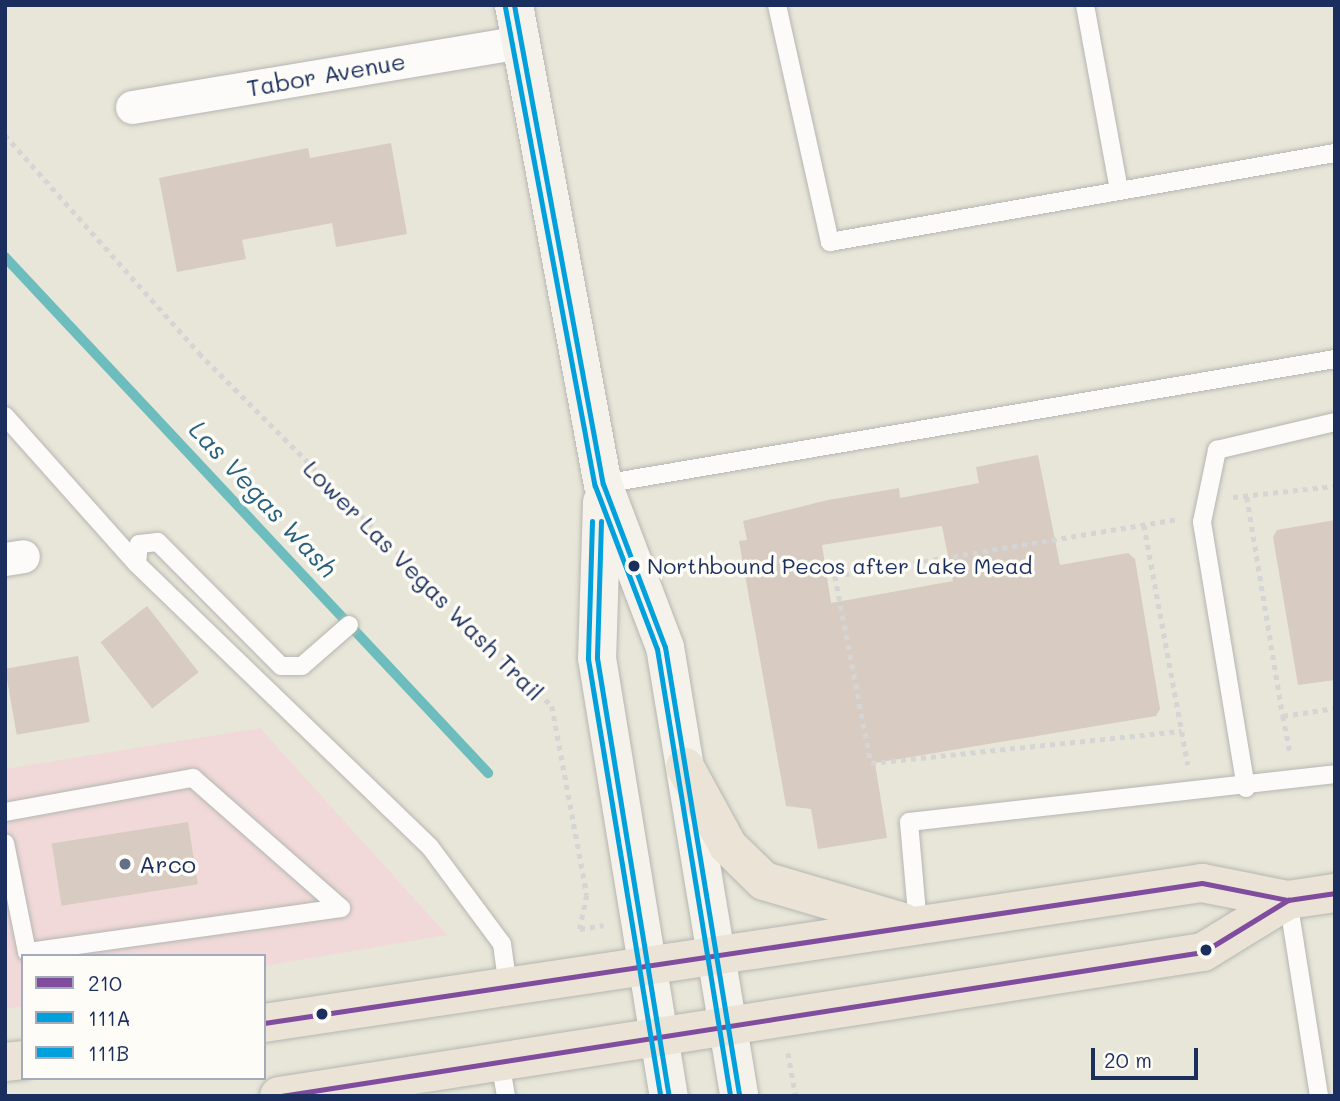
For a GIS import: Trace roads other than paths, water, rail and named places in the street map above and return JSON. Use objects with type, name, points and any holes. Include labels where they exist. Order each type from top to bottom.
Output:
[{"type":"main road","points":[[517,23],[603,484],[665,647],[739,1096]]},
{"type":"main road","points":[[603,484],[597,659],[669,1096]]},
{"type":"main road","points":[[685,766],[729,846],[764,881],[918,926]]},
{"type":"main road","points":[[266,1023],[1202,883],[1288,900],[1335,893]]},
{"type":"main road","points":[[280,1096],[503,1079],[658,1037],[1203,952],[1288,900]]},
{"type":"street","name":"Tabor Avenue","points":[[132,107],[517,23]]},
{"type":"lane","points":[[777,5],[830,242],[1335,153]]},
{"type":"lane","points":[[1085,5],[1119,191]]},
{"type":"lane","points":[[603,484],[1335,359]]},
{"type":"lane","points":[[5,416],[137,564],[427,844],[502,944],[508,987]]},
{"type":"lane","points":[[1246,788],[1204,515],[1217,450],[1335,422]]},
{"type":"lane","points":[[137,564],[139,544],[158,542],[281,666],[302,666],[349,625]]},
{"type":"lane","points":[[918,926],[909,822],[1246,788],[1335,774]]},
{"type":"lane","points":[[5,812],[193,778],[341,908],[106,947],[27,952],[5,842]]},
{"type":"lane","points":[[1288,900],[1319,1096]]},
{"type":"waterway","name":"Las Vegas Wash","points":[[5,257],[488,773]]},
{"type":"place","name":"Northbound Pecos after Lake Mead","points":[[634,566]]},
{"type":"place","name":"Arco","points":[[125,864]]}]
